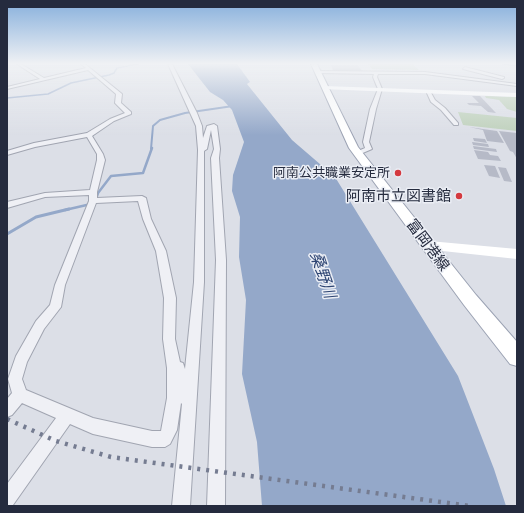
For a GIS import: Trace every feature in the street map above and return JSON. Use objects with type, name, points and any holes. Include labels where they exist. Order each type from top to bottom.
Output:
[{"type":"main road","name":"富岡港線","points":[[325,88],[347,136],[358,153],[517,357]]},
{"type":"street","points":[[7,153],[34,145],[88,135],[112,120],[129,113],[118,103],[119,94],[111,88]]},
{"type":"street","points":[[181,506],[188,401],[199,282],[201,223],[201,150],[199,126],[182,88]]},
{"type":"street","points":[[325,88],[428,92],[516,93]]},
{"type":"street","points":[[358,153],[369,149],[366,142],[373,109],[380,90]]},
{"type":"street","points":[[428,92],[432,100],[443,109],[456,124]]},
{"type":"street","points":[[201,150],[204,149],[209,127],[214,126],[217,149],[215,158],[221,260],[216,506]]},
{"type":"street","points":[[7,205],[45,195],[93,196],[142,198],[147,219],[161,251],[170,298],[169,339],[174,368],[174,398],[169,430],[165,439],[152,439],[93,426],[66,416],[20,395],[15,379],[21,360],[40,325],[55,307],[60,285],[93,196],[100,154],[88,135]]},
{"type":"street","points":[[429,246],[517,254]]},
{"type":"street","points":[[174,368],[178,368],[183,395],[188,401]]},
{"type":"street","points":[[7,410],[20,395]]},
{"type":"street","points":[[7,499],[66,416]]},
{"type":"green space","points":[[485,96],[517,97],[517,112],[507,109],[499,100],[486,98]]},
{"type":"green space","points":[[458,112],[517,118],[517,131],[463,125]]},
{"type":"water","name":"桑野川","points":[[207,88],[250,88],[292,140],[335,177],[458,376],[494,469],[506,506],[262,506],[257,442],[242,374],[246,300],[239,257],[240,217],[232,191],[233,175],[244,142],[232,110],[223,100],[210,92]]},
{"type":"building","points":[[472,96],[480,96],[496,113],[488,112],[481,106],[469,105],[467,103],[479,103]]},
{"type":"building","points":[[469,127],[497,131],[504,143],[487,141],[483,130]]},
{"type":"building","points":[[499,131],[517,133],[517,159],[513,152],[510,151]]},
{"type":"building","points":[[473,138],[485,139],[487,143],[474,141]]},
{"type":"building","points":[[472,142],[488,144],[489,147],[473,145]]},
{"type":"building","points":[[473,146],[496,149],[497,152],[474,149]]},
{"type":"building","points":[[474,150],[488,152],[490,155],[498,156],[501,161],[478,159]]},
{"type":"building","points":[[484,165],[495,166],[500,178],[489,176]]},
{"type":"building","points":[[498,167],[506,168],[512,182],[504,181]]},
{"type":"waterway","points":[[7,98],[48,94],[61,88]]},
{"type":"waterway","points":[[151,149],[153,126],[160,120],[185,113],[233,106]]},
{"type":"waterway","points":[[96,199],[98,193],[111,176],[143,173],[152,148]]},
{"type":"waterway","points":[[65,210],[91,204]]},
{"type":"waterway","points":[[7,234],[36,217],[69,209]]},
{"type":"railway","points":[[7,419],[56,441],[111,457],[470,506]]},
{"type":"place","name":"阿南公共職業安定所","points":[[398,173]]},
{"type":"place","name":"阿南市立図書館","points":[[459,196]]}]
